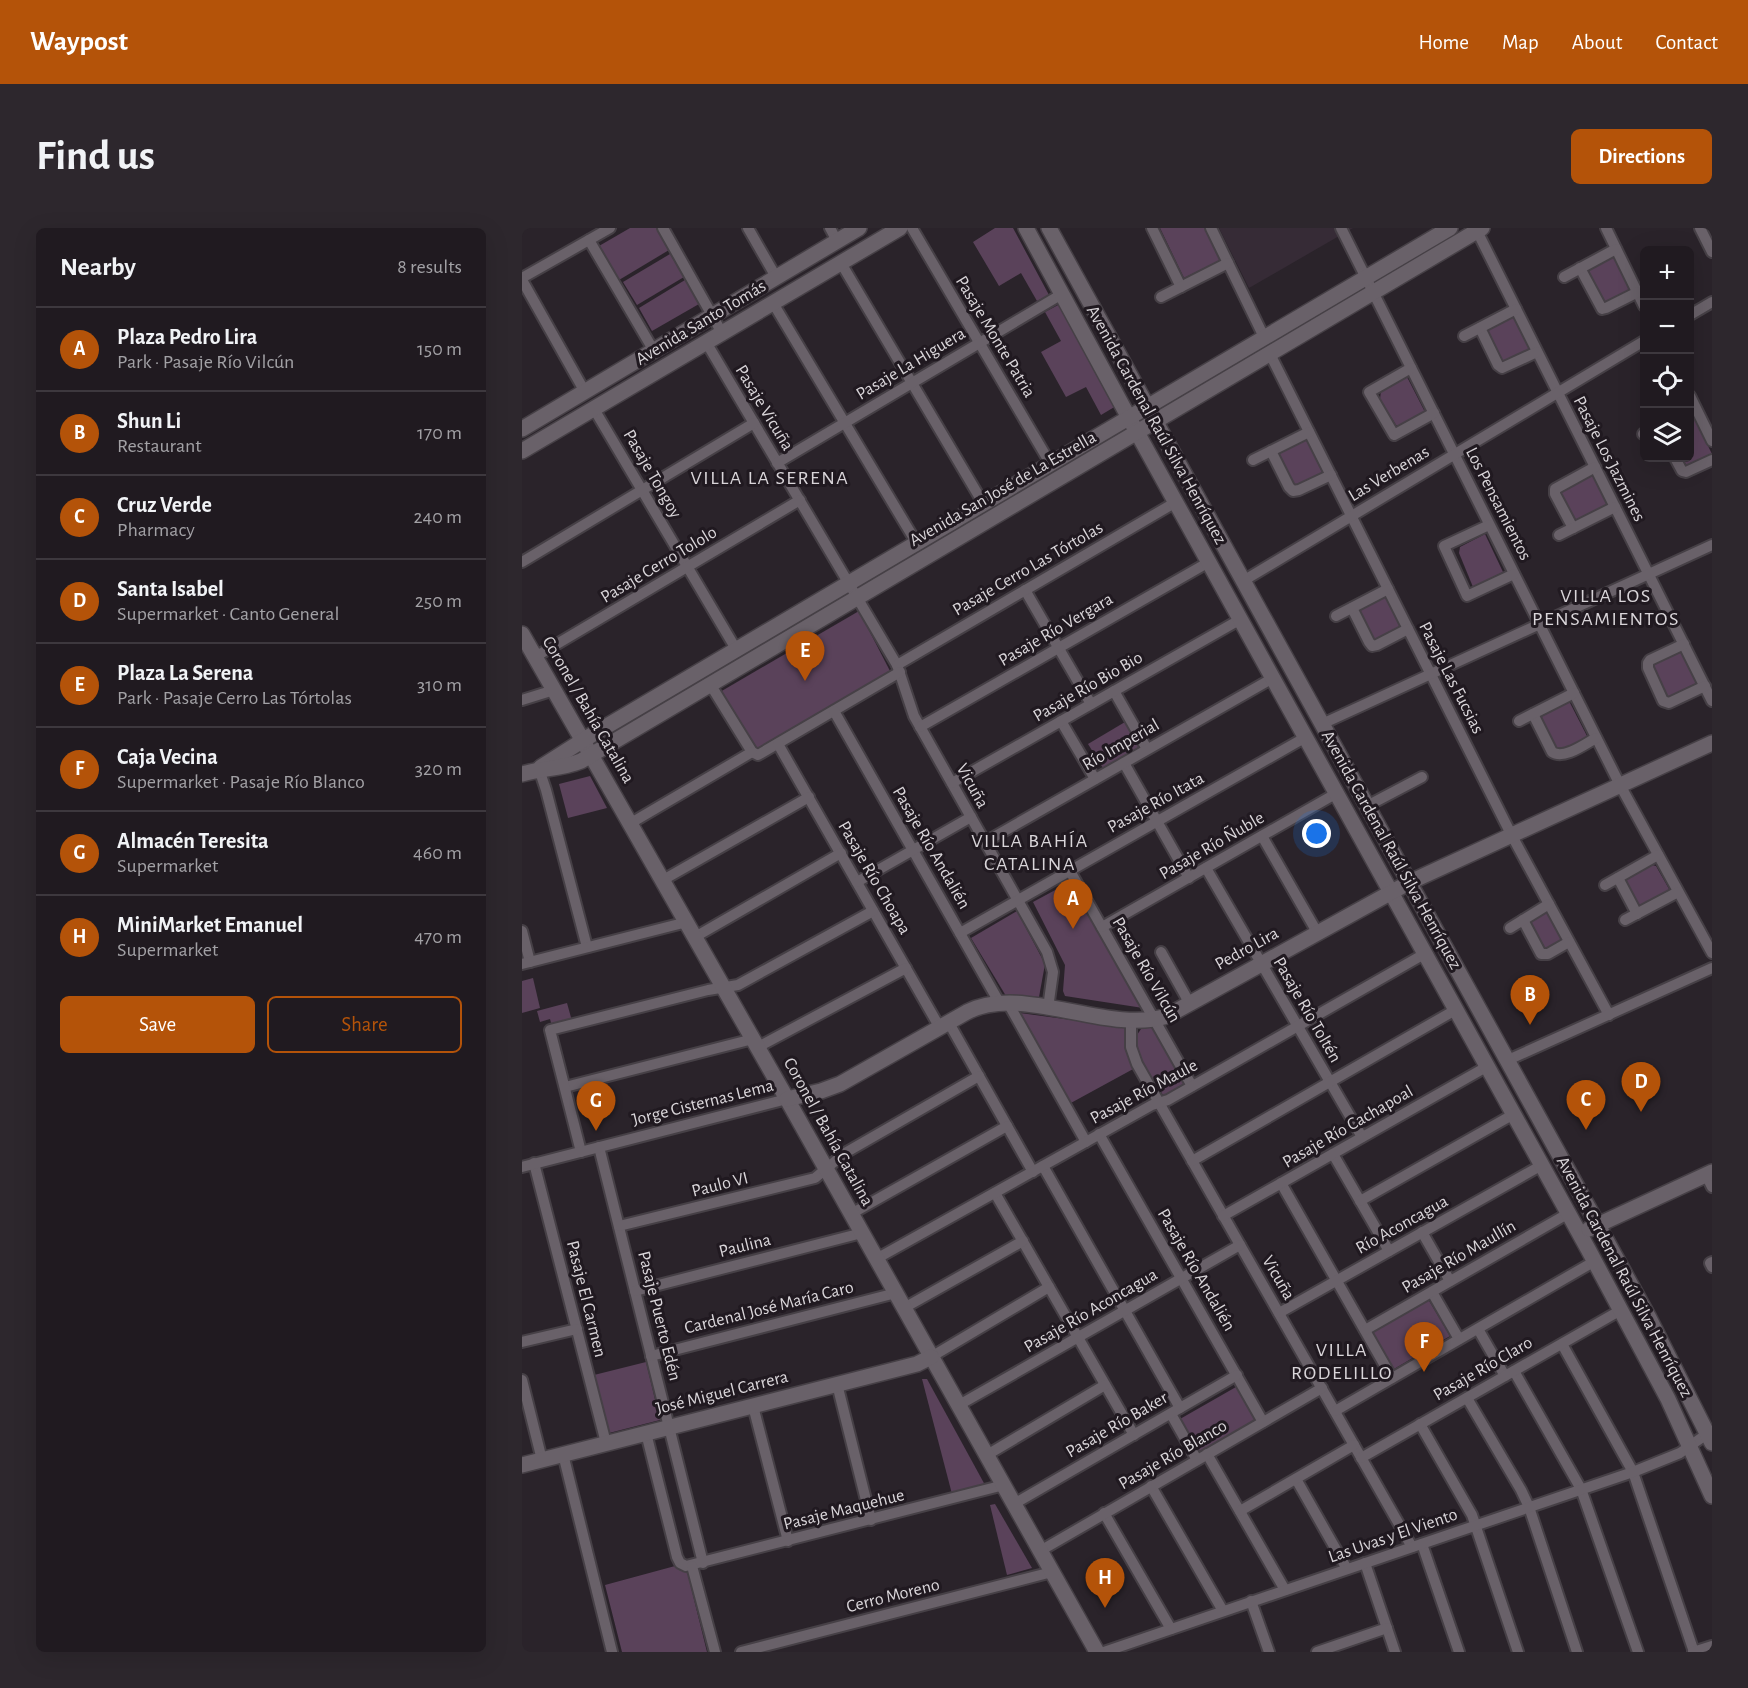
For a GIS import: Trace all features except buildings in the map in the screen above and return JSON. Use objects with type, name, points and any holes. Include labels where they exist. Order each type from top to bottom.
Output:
[{"type":"main road","name":"Avenida Santo Tomás","points":[[522,429],[776,277],[834,234],[859,228]]},
{"type":"main road","name":"Avenida Santo Tomás","points":[[522,451],[900,228]]},
{"type":"main road","name":"Avenida Cardenal Raúl Silva Henríquez","points":[[1026,228],[1622,1310],[1690,1445],[1712,1496]]},
{"type":"main road","name":"Avenida Cardenal Raúl Silva Henríquez","points":[[1050,228],[1508,1060],[1711,1436]]},
{"type":"main road","name":"Avenida San José de La Estrella","points":[[539,769],[583,740],[1128,416],[1450,228]]},
{"type":"main road","name":"Avenida San José de La Estrella","points":[[522,774],[539,769],[572,765],[592,754],[1479,230]]},
{"type":"main road","name":"Coronel / Bahía Catalina","points":[[523,638],[592,754],[1097,1652]]},
{"type":"main road","name":"Pedro Lira","points":[[787,1099],[840,1084],[980,1006],[1003,1003],[1131,1020],[1154,1019],[1174,1013],[1392,891],[1712,743]]},
{"type":"main road","points":[[1580,1234],[1597,1224],[1710,1178]]},
{"type":"main road","name":"José Miguel Carrera","points":[[522,1465],[917,1364],[932,1357]]},
{"type":"street","points":[[585,392],[522,279],[610,228]]},
{"type":"street","points":[[663,228],[722,333]]},
{"type":"street","points":[[748,228],[776,277]]},
{"type":"street","name":"Pasaje Monte Patria","points":[[912,228],[1050,463]]},
{"type":"street","points":[[1152,228],[1181,287]]},
{"type":"street","points":[[1211,228],[1264,337]]},
{"type":"street","name":"Los Pensamientos","points":[[1341,228],[1620,785],[1712,953]]},
{"type":"street","points":[[1606,228],[1641,300]]},
{"type":"street","points":[[1700,228],[1712,252]]},
{"type":"street","name":"Pasaje Los Jazmines","points":[[1479,230],[1537,352],[1712,701]]},
{"type":"street","points":[[589,240],[654,351]]},
{"type":"street","points":[[1564,277],[1616,249]]},
{"type":"street","points":[[841,263],[983,503]]},
{"type":"street","points":[[1161,297],[1228,263]]},
{"type":"street","points":[[1580,268],[1602,309],[1638,292]]},
{"type":"street","name":"Pasaje La Higuera","points":[[777,463],[1062,294]]},
{"type":"street","points":[[1694,312],[1712,302]]},
{"type":"street","points":[[773,303],[916,542]]},
{"type":"street","points":[[1464,336],[1516,309]]},
{"type":"street","points":[[1480,328],[1502,368],[1537,352]]},
{"type":"street","name":"Pasaje Vicuña","points":[[706,342],[849,583]]},
{"type":"street","name":"Las Verbenas","points":[[1243,581],[1640,343]]},
{"type":"street","name":"Pasaje Las Fucsias","points":[[1270,354],[1511,834],[1609,1015]]},
{"type":"street","points":[[1411,369],[1369,392],[1394,435],[1434,413]]},
{"type":"street","name":"Pasaje Tongoy","points":[[594,409],[736,649]]},
{"type":"street","points":[[1694,411],[1712,441]]},
{"type":"street","points":[[522,562],[754,423]]},
{"type":"street","points":[[1253,460],[1309,432]]},
{"type":"street","points":[[1270,451],[1293,491],[1331,475]]},
{"type":"street","points":[[1677,462],[1686,472],[1712,460]]},
{"type":"street","points":[[1572,528],[1555,494],[1555,489],[1594,467]]},
{"type":"street","name":"Pasaje Cerro Tololo","points":[[535,657],[800,501]]},
{"type":"street","name":"Pasaje Cerro Las Tórtolas","points":[[631,823],[754,754],[778,744],[1025,590],[1176,502]]},
{"type":"street","points":[[1559,535],[1615,507]]},
{"type":"street","points":[[1490,525],[1444,546],[1467,596],[1514,574]]},
{"type":"street","points":[[1322,724],[1712,545]]},
{"type":"street","name":"Pasaje Río Vergara","points":[[920,727],[1209,562]]},
{"type":"street","name":"Vicuña","points":[[849,583],[899,668],[911,709],[920,727],[1050,958],[1053,972],[1048,1008]]},
{"type":"street","points":[[1336,616],[1388,589]]},
{"type":"street","points":[[1025,590],[1091,704]]},
{"type":"street","points":[[1352,608],[1372,646],[1408,629]]},
{"type":"street","name":"Pasaje Río Bio Bio","points":[[952,783],[1241,619]]},
{"type":"street","points":[[1684,644],[1648,663],[1648,668],[1663,701],[1669,703],[1705,686]]},
{"type":"street","name":"Río Imperial","points":[[985,842],[1273,678]]},
{"type":"street","points":[[710,684],[754,754]]},
{"type":"street","points":[[522,700],[554,690]]},
{"type":"street","points":[[1114,691],[1147,749]]},
{"type":"street","points":[[1519,721],[1574,693]]},
{"type":"street","name":"Pasaje Río Andalién","points":[[834,711],[960,933],[1086,1142]]},
{"type":"street","points":[[1533,714],[1552,752],[1557,755],[1596,738]]},
{"type":"street","points":[[1061,721],[1095,779]]},
{"type":"street","name":"Pasaje Río Itata","points":[[960,933],[1306,737]]},
{"type":"street","name":"Pasaje Río Choapa","points":[[778,744],[906,968],[979,1076],[1007,1126],[1038,1169],[1125,1310],[1175,1411],[1202,1457],[1240,1511],[1285,1590]]},
{"type":"street","points":[[1124,763],[1189,878]]},
{"type":"street","points":[[539,769],[587,947]]},
{"type":"street","points":[[1367,806],[1422,777]]},
{"type":"street","name":"Pasaje Río Ñuble","points":[[1102,927],[1337,793]]},
{"type":"street","points":[[663,880],[809,797]]},
{"type":"street","points":[[857,882],[971,817]]},
{"type":"street","points":[[1262,836],[1317,932]]},
{"type":"street","points":[[695,937],[841,853]]},
{"type":"street","points":[[1605,885],[1658,855]]},
{"type":"street","name":"Pasaje Río Toltén","points":[[1206,868],[1362,1137]]},
{"type":"street","name":"Pasaje Río Vilcún","points":[[1070,871],[1192,1086]]},
{"type":"street","points":[[1618,878],[1637,914]]},
{"type":"street","points":[[1625,920],[1678,892]]},
{"type":"street","points":[[1509,928],[1549,904]]},
{"type":"street","points":[[581,1152],[550,1030],[708,990],[738,985],[873,910]]},
{"type":"street","points":[[1523,920],[1543,955],[1569,942]]},
{"type":"street","points":[[522,931],[526,963],[687,922]]},
{"type":"street","points":[[1161,952],[1190,1004]]},
{"type":"street","name":"Pasaje Río Maule","points":[[876,1259],[1099,1134],[1192,1086],[1426,953]]},
{"type":"street","points":[[565,1087],[755,1043],[906,968]]},
{"type":"street","points":[[1508,1060],[1712,968]]},
{"type":"street","points":[[1192,1161],[1456,1009]]},
{"type":"street","name":"Vicuña","points":[[1131,1020],[1133,1055],[1361,1458],[1417,1545],[1459,1652]]},
{"type":"street","name":"Pasaje Río Cachapoal","points":[[1223,1216],[1488,1066]]},
{"type":"street","name":"Paulo VI","points":[[619,1226],[810,1180],[845,1153],[979,1076]]},
{"type":"street","name":"Jorge Cisternas Lema","points":[[522,1167],[787,1099]]},
{"type":"street","points":[[1360,1201],[1514,1114]]},
{"type":"street","points":[[852,1214],[1007,1126]]},
{"type":"street","name":"Pasaje Río Andalién","points":[[1099,1134],[1263,1422]]},
{"type":"street","name":"Pasaje Puerto Edén","points":[[599,1147],[669,1427],[716,1652]]},
{"type":"street","points":[[1333,1154],[1389,1251]]},
{"type":"street","name":"Pasaje El Carmen","points":[[534,1164],[606,1443]]},
{"type":"street","name":"Río Aconcagua","points":[[1279,1313],[1542,1164]]},
{"type":"street","points":[[1281,1183],[1392,1378]]},
{"type":"street","points":[[995,1193],[1134,1435]]},
{"type":"street","name":"Pasaje Río Maullín","points":[[1365,1330],[1569,1213]]},
{"type":"street","points":[[1422,1232],[1450,1281]]},
{"type":"street","name":"Paulina","points":[[635,1291],[862,1233]]},
{"type":"street","points":[[904,1308],[1023,1241]]},
{"type":"street","name":"Pasaje Río Aconcagua","points":[[959,1406],[1240,1245]]},
{"type":"street","points":[[1335,1411],[1595,1261]]},
{"type":"street","points":[[1712,1262],[1710,1263],[1712,1267]]},
{"type":"street","points":[[932,1357],[1049,1287]]},
{"type":"street","points":[[1432,1292],[1460,1340]]},
{"type":"street","name":"Cardenal José María Caro","points":[[651,1356],[896,1293]]},
{"type":"street","name":"Pasaje Río Claro","points":[[1361,1458],[1622,1310]]},
{"type":"street","points":[[522,1342],[577,1329]]},
{"type":"street","points":[[1478,1329],[1509,1373],[1581,1489],[1638,1652]]},
{"type":"street","points":[[1562,1344],[1633,1472],[1694,1652],[1712,1646]]},
{"type":"street","name":"Pasaje Río Baker","points":[[1014,1504],[1237,1375]]},
{"type":"street","points":[[522,1380],[542,1460]]},
{"type":"street","points":[[837,1384],[871,1520]]},
{"type":"street","points":[[987,1455],[1106,1385]]},
{"type":"street","name":"Pasaje Río Blanco","points":[[1040,1551],[1322,1388]]},
{"type":"street","points":[[1467,1398],[1529,1507],[1578,1652]]},
{"type":"street","points":[[753,1406],[788,1541]]},
{"type":"street","points":[[1420,1424],[1476,1525],[1518,1652]]},
{"type":"street","name":"Pasaje Puerto Edén","points":[[646,1433],[678,1560],[683,1565],[698,1564]]},
{"type":"street","name":"Las Uvas y El Viento","points":[[1104,1652],[1633,1472],[1680,1453],[1690,1445],[1711,1436]]},
{"type":"street","points":[[1240,1511],[1354,1445]]},
{"type":"street","points":[[563,1454],[612,1652]]},
{"type":"street","points":[[1296,1479],[1347,1569]]},
{"type":"street","name":"Pasaje Maquehue","points":[[698,1564],[1004,1485]]},
{"type":"street","points":[[1151,1486],[1223,1611]]},
{"type":"street","points":[[1104,1513],[1171,1629]]},
{"type":"street","points":[[1365,1563],[1395,1652]]},
{"type":"street","name":"Cerro Moreno","points":[[741,1652],[1052,1572]]},
{"type":"street","points":[[1251,1601],[1269,1652]]},
{"type":"street","points":[[1317,1652],[1331,1650],[1387,1628]]},
{"type":"shaded area","points":[[630,228],[656,228],[669,250],[619,280],[599,246]]},
{"type":"shaded area","points":[[995,228],[1013,228],[1049,295],[1037,301],[1021,273],[999,286],[973,242]]},
{"type":"shaded area","points":[[1160,228],[1205,228],[1221,260],[1184,278]]},
{"type":"shaded area","points":[[1219,228],[1353,228],[1249,288]]},
{"type":"shaded area","points":[[670,254],[684,277],[637,305],[623,282]]},
{"type":"shaded area","points":[[1611,257],[1616,257],[1630,288],[1629,294],[1605,306],[1586,277],[1588,269]]},
{"type":"shaded area","points":[[685,280],[699,304],[652,331],[639,308]]},
{"type":"shaded area","points":[[1060,304],[1116,406],[1101,415],[1086,387],[1066,397],[1041,352],[1061,341],[1045,312]]},
{"type":"shaded area","points":[[1511,316],[1517,317],[1532,348],[1530,352],[1500,365],[1486,328]]},
{"type":"shaded area","points":[[1407,377],[1426,414],[1402,427],[1396,425],[1380,399],[1381,391]]},
{"type":"shaded area","points":[[1694,418],[1712,458],[1687,470],[1681,462],[1694,462]]},
{"type":"shaded area","points":[[1307,438],[1324,472],[1323,476],[1296,488],[1291,487],[1276,456],[1277,451]]},
{"type":"shaded area","points":[[1592,470],[1609,504],[1579,522],[1570,520],[1558,493]]},
{"type":"shaded area","points":[[1485,534],[1503,572],[1473,587],[1459,553],[1460,547]]},
{"type":"shaded area","points":[[1385,596],[1402,630],[1372,642],[1359,614],[1360,608]]},
{"type":"shaded area","points":[[859,611],[890,671],[759,748],[755,748],[720,692]]},
{"type":"shaded area","points":[[1680,650],[1684,651],[1698,683],[1666,700],[1651,668],[1652,663]]},
{"type":"shaded area","points":[[1568,699],[1588,738],[1562,752],[1556,750],[1539,721],[1544,711]]},
{"type":"shaded area","points":[[1125,722],[1139,747],[1103,768],[1088,744]]},
{"type":"shaded area","points":[[590,776],[607,808],[568,818],[559,784]]},
{"type":"shaded area","points":[[1652,865],[1656,866],[1669,889],[1668,893],[1644,907],[1631,895],[1627,877]]},
{"type":"shaded area","points":[[1072,881],[1143,1008],[1065,996],[1063,991],[1065,965],[1033,902]]},
{"type":"shaded area","points":[[1017,911],[1045,964],[1039,997],[1006,996],[971,938]]},
{"type":"shaded area","points":[[1543,911],[1551,912],[1565,938],[1563,943],[1547,951],[1542,950],[1528,924],[1531,917]]},
{"type":"shaded area","points":[[533,978],[540,1008],[522,1013],[522,981]]},
{"type":"shaded area","points":[[567,1003],[572,1021],[552,1026],[550,1019],[540,1022],[537,1011]]},
{"type":"shaded area","points":[[1020,1013],[1124,1027],[1126,1052],[1135,1068],[1069,1104]]},
{"type":"shaded area","points":[[1153,1025],[1186,1081],[1184,1086],[1168,1096],[1163,1095],[1139,1057],[1135,1038],[1141,1029]]},
{"type":"shaded area","points":[[1428,1299],[1450,1336],[1394,1369],[1373,1332]]},
{"type":"shaded area","points":[[646,1362],[660,1420],[609,1433],[594,1375]]},
{"type":"shaded area","points":[[922,1379],[927,1379],[985,1485],[952,1494]]},
{"type":"shaded area","points":[[1236,1387],[1256,1421],[1201,1454],[1180,1419]]},
{"type":"shaded area","points":[[995,1504],[1032,1568],[1007,1575],[990,1505]]},
{"type":"shaded area","points":[[675,1566],[679,1570],[687,1571],[707,1652],[622,1652],[605,1585]]},
{"type":"place","name":"Plaza La Serena","points":[[805,681]]},
{"type":"place","name":"Plaza Pedro Lira","points":[[1073,929]]},
{"type":"place","name":"Shun Li","points":[[1530,1025]]},
{"type":"place","name":"Santa Isabel","points":[[1641,1112]]},
{"type":"place","name":"Cruz Verde","points":[[1586,1130]]},
{"type":"place","name":"Almacén Teresita","points":[[596,1131]]},
{"type":"place","name":"Caja Vecina","points":[[1424,1372]]},
{"type":"place","name":"MiniMarket Emanuel","points":[[1105,1608]]},
{"type":"district","name":"VILLA LA SERENA","points":[[770,478]]},
{"type":"district","name":"VILLA LOS PENSAMIENTOS","points":[[1606,608]]},
{"type":"district","name":"VILLA BAHÍA CATALINA","points":[[1030,852]]},
{"type":"district","name":"VILLA RODELILLO","points":[[1342,1362]]}]
